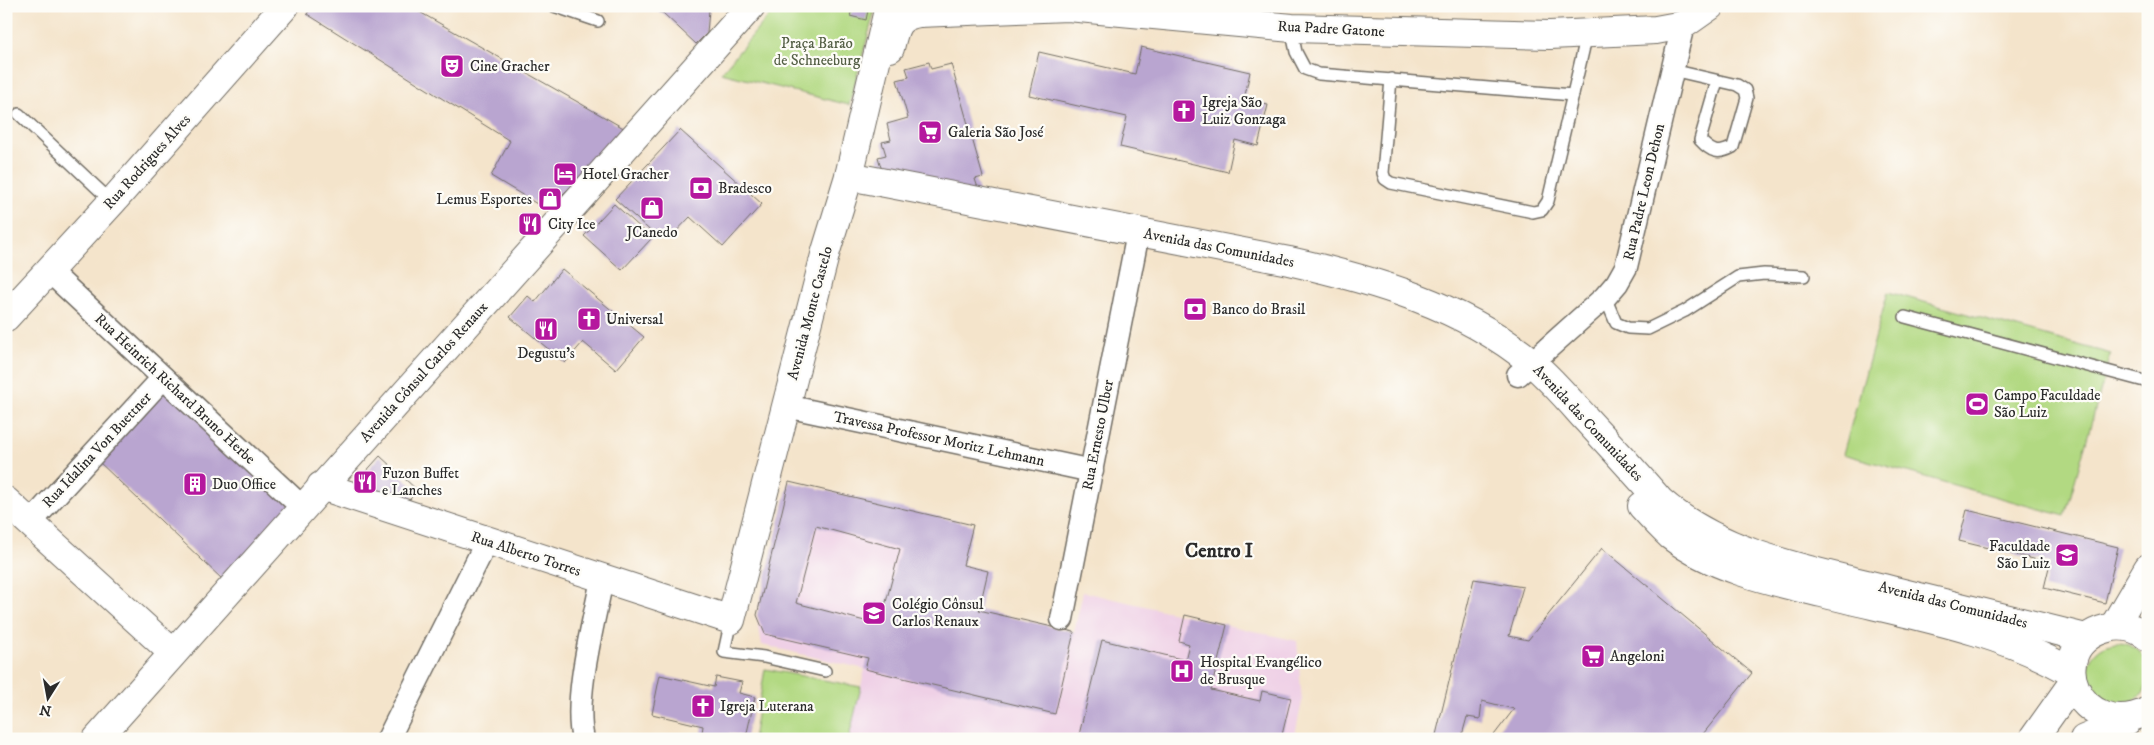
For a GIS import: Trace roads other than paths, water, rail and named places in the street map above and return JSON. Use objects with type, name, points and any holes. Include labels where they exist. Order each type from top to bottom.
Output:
[{"type":"main road","name":"Rua Rodrigues Alves","points":[[6,316],[112,202],[285,6]]},
{"type":"main road","name":"Avenida Cônsul Carlos Renaux","points":[[98,739],[302,507],[751,6]]},
{"type":"main road","name":"Avenida Monte Castelo","points":[[731,620],[826,251],[846,184],[889,6]]},
{"type":"main road","points":[[1683,25],[1710,6]]},
{"type":"main road","name":"Rua Padre Gatone","points":[[912,10],[1068,7],[1291,28],[1586,34],[1656,30],[1683,25]]},
{"type":"main road","points":[[864,111],[881,85],[893,35],[899,21],[912,10]]},
{"type":"main road","name":"Avenida das Comunidades","points":[[846,184],[1312,276],[1347,284],[1420,308],[1472,344],[1524,368],[1541,395],[1671,535],[1693,550],[1721,564],[1763,568],[1982,623],[2086,638]]},
{"type":"main road","name":"Rua Alberto Torres","points":[[321,486],[731,620]]},
{"type":"main road","points":[[6,501],[173,653]]},
{"type":"main road","points":[[2114,626],[2147,575]]},
{"type":"main road","name":"Avenida das Comunidades","points":[[1982,623],[2071,678]]},
{"type":"main road","points":[[2033,739],[2071,678],[2078,648],[2086,638],[2099,630],[2114,626],[2129,627],[2148,637]]},
{"type":"main road","points":[[2071,678],[2078,699],[2089,711],[2110,720],[2144,713]]},
{"type":"main road","points":[[2084,739],[2144,713]]},
{"type":"street","name":"Rua Padre Leon Dehon","points":[[1524,368],[1605,297],[1617,284],[1626,267],[1683,25]]},
{"type":"street","name":"Rua Ernesto Ulber","points":[[1062,619],[1136,242]]},
{"type":"street","name":"Rua Heinrich Richard Bruno Herbe","points":[[48,270],[302,507]]},
{"type":"street","name":"Rua Idalina Von Buettner","points":[[30,523],[163,378]]},
{"type":"street","name":"Travessa Professor Moritz Lehmann","points":[[786,406],[1092,471]]},
{"type":"street","points":[[388,739],[487,541]]},
{"type":"street","points":[[583,739],[579,718],[582,689],[602,579]]},
{"type":"lane","points":[[554,6],[598,21]]},
{"type":"lane","points":[[1291,28],[1296,52],[1305,69],[1319,74],[1573,95]]},
{"type":"lane","points":[[1391,79],[1385,133],[1383,172],[1385,179],[1391,183],[1533,212],[1542,210],[1548,200],[1586,34]]},
{"type":"lane","points":[[1672,70],[1737,85],[1745,90],[1747,98],[1733,147],[1723,152],[1710,151],[1700,140],[1717,81]]},
{"type":"lane","points":[[19,114],[112,202]]},
{"type":"lane","points":[[1605,297],[1616,323],[1628,328],[1648,330],[1686,311],[1738,277],[1764,274],[1804,276]]},
{"type":"lane","points":[[1905,317],[2148,382]]},
{"type":"lane","points":[[731,620],[724,652],[764,657],[825,670]]},
{"type":"place","name":"Cine Gracher","points":[[452,66]]},
{"type":"place","name":"Igreja São Luiz Gonzaga","points":[[1184,111]]},
{"type":"place","name":"Galeria São José","points":[[930,132]]},
{"type":"place","name":"Hotel Gracher","points":[[565,174]]},
{"type":"place","name":"Bradesco","points":[[701,188]]},
{"type":"place","name":"Lemus Esportes","points":[[550,199]]},
{"type":"place","name":"JCanedo","points":[[652,208]]},
{"type":"place","name":"City Ice","points":[[530,224]]},
{"type":"place","name":"Banco do Brasil","points":[[1195,309]]},
{"type":"place","name":"Universal","points":[[589,319]]},
{"type":"place","name":"Degustu's","points":[[546,329]]},
{"type":"place","name":"Campo Faculdade São Luiz","points":[[1977,404]]},
{"type":"place","name":"Fuzon Buffet e Lanches","points":[[365,482]]},
{"type":"place","name":"Duo Office","points":[[195,484]]},
{"type":"place","name":"Faculdade São Luiz","points":[[2067,555]]},
{"type":"place","name":"Colégio Cônsul Carlos Renaux","points":[[874,613]]},
{"type":"place","name":"Angeloni","points":[[1593,656]]},
{"type":"place","name":"Hospital Evangélico de Brusque","points":[[1182,671]]},
{"type":"place","name":"Igreja Luterana","points":[[703,706]]},
{"type":"district","name":"Centro I","points":[[1219,551]]},
{"type":"park label","name":"Praça Barão de Schneeburg","points":[[817,52]]}]
